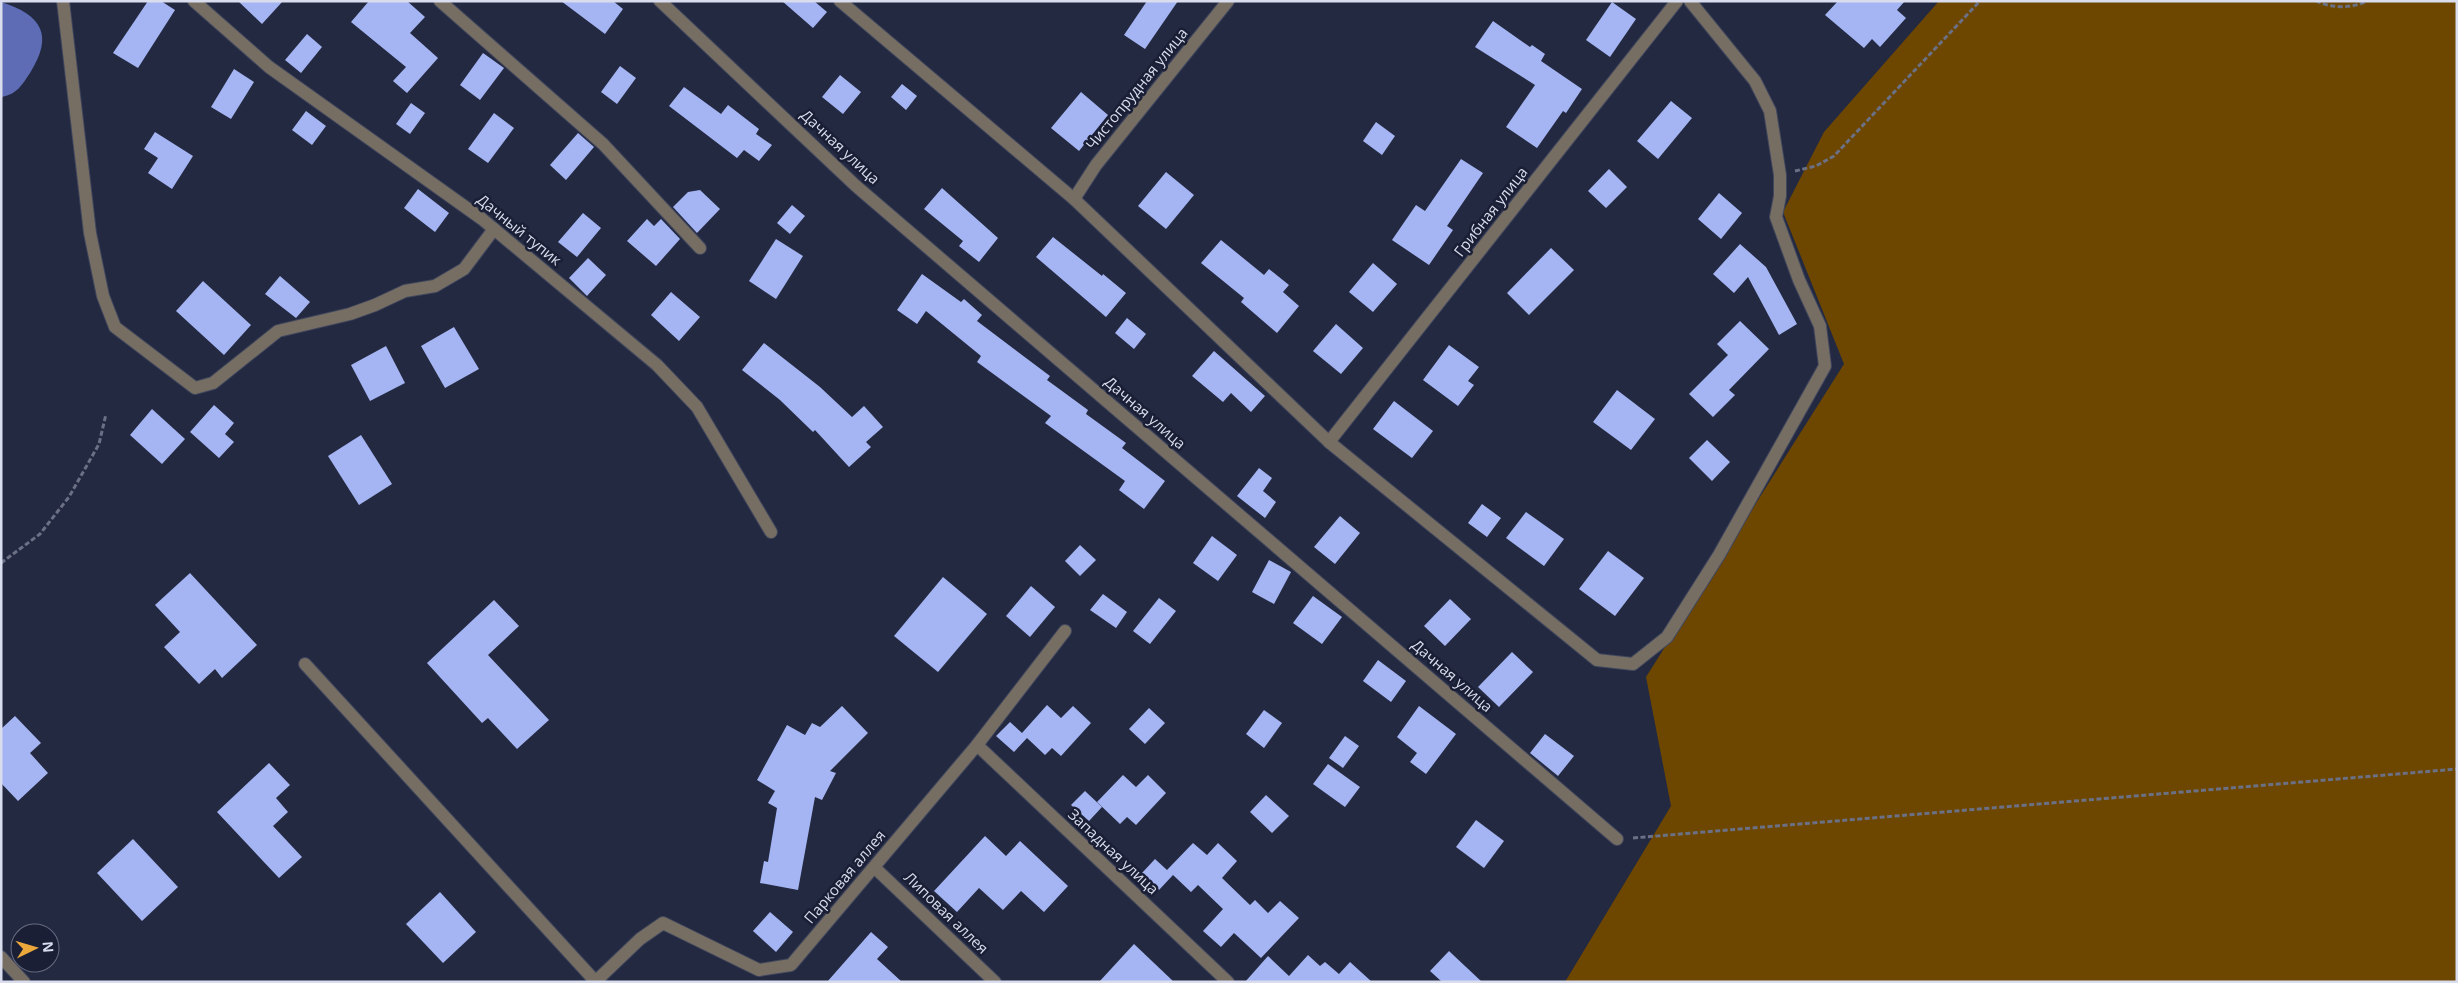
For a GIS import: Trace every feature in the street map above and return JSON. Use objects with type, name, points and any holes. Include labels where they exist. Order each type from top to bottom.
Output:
[{"type":"street","points":[[63,1],[90,233],[102,296],[114,327],[195,388],[213,383],[278,331],[350,314],[375,305],[405,290],[435,286],[464,268],[494,229]]},
{"type":"street","name":"Дачный тупик","points":[[194,1],[269,67],[494,229],[656,365],[697,407],[771,532]]},
{"type":"street","points":[[440,1],[604,144],[700,248]]},
{"type":"street","name":"Дачная улица","points":[[660,1],[856,186],[1617,839]]},
{"type":"street","name":"Чистопрудная улица","points":[[1074,199],[1096,165],[1228,1]]},
{"type":"street","name":"Грибная улица","points":[[1329,442],[1677,1]]},
{"type":"street","points":[[843,2],[1074,199],[1329,442],[1597,660],[1633,664],[1668,637],[1719,554],[1825,366],[1820,326],[1799,280],[1776,217],[1780,196],[1780,174],[1770,111],[1755,81],[1690,1]]},
{"type":"street","name":"Парковая аллея","points":[[596,982],[640,939],[663,923],[758,970],[791,965],[875,868],[977,745],[1066,631]]},
{"type":"street","points":[[305,664],[596,982]]},
{"type":"street","name":"Западная улица","points":[[977,745],[1228,982]]},
{"type":"street","name":"Липовая аллея","points":[[875,868],[995,982]]},
{"type":"street","points":[[1,957],[24,982]]},
{"type":"path","points":[[1780,174],[1816,166],[1834,156],[1980,1]]},
{"type":"path","points":[[2316,1],[2330,7],[2361,4],[2367,1]]},
{"type":"path","points":[[1,563],[40,534],[69,497],[99,444],[106,414]]},
{"type":"path","points":[[1617,839],[2457,769]]},
{"type":"shaded area","points":[[1939,1],[2457,1],[2457,982],[1565,982],[1671,806],[1646,677],[1844,364],[1783,212],[1824,132]]},
{"type":"water","points":[[1,2],[15,7],[35,20],[40,28],[42,37],[37,60],[22,85],[7,96],[2,97]]},
{"type":"building","points":[[148,1],[161,1],[175,10],[138,68],[113,53]]},
{"type":"building","points":[[238,1],[283,1],[262,24]]},
{"type":"building","points":[[369,1],[407,1],[425,17],[410,33],[438,58],[407,93],[393,81],[406,67],[351,22]]},
{"type":"building","points":[[561,1],[613,1],[623,9],[605,34]]},
{"type":"building","points":[[782,1],[814,1],[827,12],[813,28]]},
{"type":"building","points":[[1147,1],[1178,1],[1145,49],[1124,35]]},
{"type":"building","points":[[1838,1],[1905,1],[1897,10],[1906,18],[1880,47],[1872,39],[1864,48],[1825,15]]},
{"type":"building","points":[[1612,2],[1636,19],[1610,57],[1586,40]]},
{"type":"building","points":[[1493,21],[1530,47],[1532,45],[1545,54],[1541,61],[1582,89],[1566,113],[1563,111],[1537,148],[1506,127],[1535,85],[1475,47]]},
{"type":"building","points":[[307,34],[322,47],[301,73],[285,60]]},
{"type":"building","points":[[483,53],[504,68],[480,100],[460,85]]},
{"type":"building","points":[[620,66],[636,78],[617,104],[601,92]]},
{"type":"building","points":[[234,69],[254,82],[231,119],[211,107]]},
{"type":"building","points":[[840,75],[861,92],[843,114],[822,97]]},
{"type":"building","points":[[902,84],[917,96],[906,110],[891,97]]},
{"type":"building","points":[[684,87],[721,114],[728,105],[759,129],[756,134],[772,145],[759,161],[744,150],[737,158],[669,106]]},
{"type":"building","points":[[1081,92],[1108,115],[1079,151],[1051,128]]},
{"type":"building","points":[[1671,101],[1692,118],[1658,159],[1637,141]]},
{"type":"building","points":[[411,103],[425,113],[410,134],[396,124]]},
{"type":"building","points":[[306,111],[326,126],[312,145],[292,130]]},
{"type":"building","points":[[494,113],[514,128],[488,163],[468,149]]},
{"type":"building","points":[[1376,122],[1395,136],[1382,155],[1363,141]]},
{"type":"building","points":[[155,132],[193,156],[172,189],[148,173],[158,158],[144,149]]},
{"type":"building","points":[[578,133],[594,147],[566,180],[550,165]]},
{"type":"building","points":[[1461,159],[1483,173],[1447,226],[1453,230],[1429,265],[1392,240],[1416,205],[1425,211]]},
{"type":"building","points":[[1609,169],[1627,187],[1606,208],[1588,191]]},
{"type":"building","points":[[1166,172],[1194,195],[1166,229],[1138,206]]},
{"type":"building","points":[[942,188],[998,238],[979,262],[959,246],[963,241],[924,209]]},
{"type":"building","points":[[418,189],[449,213],[435,232],[404,208]]},
{"type":"building","points":[[700,190],[720,209],[697,233],[673,207],[688,192]]},
{"type":"building","points":[[1719,193],[1742,213],[1721,239],[1698,219]]},
{"type":"building","points":[[792,205],[805,216],[790,234],[777,223]]},
{"type":"building","points":[[583,213],[601,228],[577,257],[558,242]]},
{"type":"building","points":[[647,219],[654,226],[661,219],[680,239],[656,266],[627,241]]},
{"type":"building","points":[[1053,237],[1126,293],[1106,317],[1036,257]]},
{"type":"building","points":[[776,239],[803,256],[776,299],[749,281]]},
{"type":"building","points":[[1221,240],[1264,275],[1269,269],[1289,285],[1283,292],[1299,306],[1277,333],[1241,302],[1244,298],[1201,263]]},
{"type":"building","points":[[1740,244],[1766,267],[1797,324],[1779,335],[1748,277],[1734,293],[1713,274]]},
{"type":"building","points":[[1551,248],[1574,270],[1529,315],[1507,293]]},
{"type":"building","points":[[588,258],[606,275],[587,296],[569,278]]},
{"type":"building","points":[[1373,263],[1397,284],[1373,312],[1349,292]]},
{"type":"building","points":[[922,274],[961,302],[964,299],[982,315],[977,321],[1050,376],[1047,380],[1088,410],[1086,414],[1126,443],[1122,448],[1165,481],[1144,509],[1119,490],[1125,481],[1045,423],[1051,416],[977,362],[981,356],[926,311],[917,324],[897,310]]},
{"type":"building","points":[[280,276],[310,302],[296,318],[265,294]]},
{"type":"building","points":[[203,281],[251,325],[224,355],[176,311]]},
{"type":"building","points":[[671,292],[700,317],[679,341],[651,315]]},
{"type":"building","points":[[1127,318],[1146,334],[1134,349],[1115,333]]},
{"type":"building","points":[[1740,321],[1769,349],[1729,390],[1735,395],[1713,417],[1689,394],[1728,355],[1717,344]]},
{"type":"building","points":[[1336,324],[1363,348],[1341,374],[1313,351]]},
{"type":"building","points":[[454,327],[479,369],[445,388],[421,346]]},
{"type":"building","points":[[764,343],[820,387],[852,417],[864,406],[883,427],[866,442],[871,447],[849,467],[815,430],[813,432],[780,400],[742,370]]},
{"type":"building","points":[[1449,345],[1479,367],[1468,381],[1474,385],[1458,406],[1423,380]]},
{"type":"building","points":[[386,346],[405,383],[370,401],[351,365]]},
{"type":"building","points":[[1214,351],[1265,396],[1251,412],[1231,393],[1223,402],[1192,376]]},
{"type":"building","points":[[1617,390],[1655,419],[1631,450],[1593,422]]},
{"type":"building","points":[[1394,401],[1433,431],[1412,458],[1373,429]]},
{"type":"building","points":[[214,405],[234,423],[225,434],[234,442],[219,458],[190,432]]},
{"type":"building","points":[[152,409],[185,439],[162,464],[130,435]]},
{"type":"building","points":[[361,435],[392,484],[359,505],[328,456]]},
{"type":"building","points":[[1707,440],[1730,462],[1712,481],[1689,458]]},
{"type":"building","points":[[1259,468],[1272,478],[1263,491],[1276,502],[1265,518],[1237,496]]},
{"type":"building","points":[[1482,504],[1501,518],[1487,537],[1468,523]]},
{"type":"building","points":[[1526,512],[1564,539],[1544,566],[1506,538]]},
{"type":"building","points":[[1340,516],[1360,533],[1335,564],[1314,547]]},
{"type":"building","points":[[1212,536],[1237,555],[1218,581],[1193,563]]},
{"type":"building","points":[[1080,545],[1096,560],[1080,576],[1065,561]]},
{"type":"building","points":[[1608,551],[1644,578],[1615,616],[1579,589]]},
{"type":"building","points":[[1269,560],[1291,572],[1274,604],[1252,592]]},
{"type":"building","points":[[190,573],[257,645],[222,678],[215,669],[199,684],[164,647],[180,632],[155,605]]},
{"type":"building","points":[[943,577],[987,614],[938,672],[894,636]]},
{"type":"building","points":[[1031,586],[1055,607],[1030,637],[1006,616]]},
{"type":"building","points":[[1103,594],[1127,612],[1116,628],[1090,610]]},
{"type":"building","points":[[1313,596],[1342,617],[1322,644],[1293,623]]},
{"type":"building","points":[[1159,598],[1176,611],[1150,644],[1133,631]]},
{"type":"building","points":[[1450,599],[1471,619],[1445,646],[1424,626]]},
{"type":"building","points":[[494,600],[519,626],[488,655],[549,720],[517,749],[488,718],[482,723],[427,663]]},
{"type":"building","points":[[1512,652],[1533,672],[1499,707],[1478,687]]},
{"type":"building","points":[[1378,660],[1406,681],[1391,702],[1363,681]]},
{"type":"building","points":[[1047,705],[1061,718],[1073,706],[1091,723],[1061,756],[1052,748],[1045,755],[1027,738],[1014,752],[996,736],[1010,722],[1022,733]]},
{"type":"building","points":[[842,706],[868,733],[830,771],[836,773],[822,800],[815,797],[798,890],[760,883],[764,861],[768,862],[777,808],[768,803],[775,791],[757,780],[787,725],[805,735],[812,723],[820,727]]},
{"type":"building","points":[[1419,706],[1456,734],[1426,774],[1410,762],[1417,753],[1397,737]]},
{"type":"building","points":[[1149,708],[1165,723],[1145,744],[1129,729]]},
{"type":"building","points":[[1264,710],[1282,723],[1264,748],[1246,734]]},
{"type":"building","points":[[15,716],[41,743],[30,753],[48,773],[18,801],[1,783],[1,729]]},
{"type":"building","points":[[1545,734],[1574,756],[1558,776],[1530,753]]},
{"type":"building","points":[[1345,736],[1359,746],[1343,768],[1329,758]]},
{"type":"building","points":[[269,763],[290,785],[276,798],[288,812],[273,826],[302,857],[279,878],[217,812]]},
{"type":"building","points":[[1328,764],[1360,787],[1345,807],[1313,784]]},
{"type":"building","points":[[1123,775],[1136,787],[1148,775],[1166,793],[1136,825],[1127,817],[1120,824],[1097,802]]},
{"type":"building","points":[[1085,791],[1102,807],[1089,821],[1071,805]]},
{"type":"building","points":[[1266,795],[1289,816],[1272,833],[1250,812]]},
{"type":"building","points":[[1476,820],[1504,841],[1484,868],[1456,847]]},
{"type":"building","points":[[985,836],[1006,856],[1020,841],[1068,886],[1044,912],[1021,891],[1003,910],[979,888],[957,912],[934,891]]},
{"type":"building","points":[[133,839],[178,887],[142,921],[97,873]]},
{"type":"building","points":[[1193,843],[1207,855],[1218,843],[1237,861],[1222,878],[1250,905],[1255,900],[1268,913],[1280,901],[1299,918],[1261,958],[1234,933],[1221,947],[1203,931],[1223,909],[1198,885],[1191,892],[1173,875],[1159,890],[1142,873],[1155,859],[1167,870]]},
{"type":"building","points":[[440,892],[476,932],[443,963],[406,924]]},
{"type":"building","points":[[770,912],[793,932],[776,952],[753,931]]},
{"type":"building","points":[[871,932],[888,947],[877,959],[902,982],[827,982]]},
{"type":"building","points":[[1134,944],[1174,982],[1099,982]]},
{"type":"building","points":[[1449,951],[1482,982],[1442,982],[1430,971]]},
{"type":"building","points":[[1308,955],[1320,966],[1325,962],[1339,974],[1350,962],[1372,982],[1245,982],[1268,956],[1289,976]]}]
